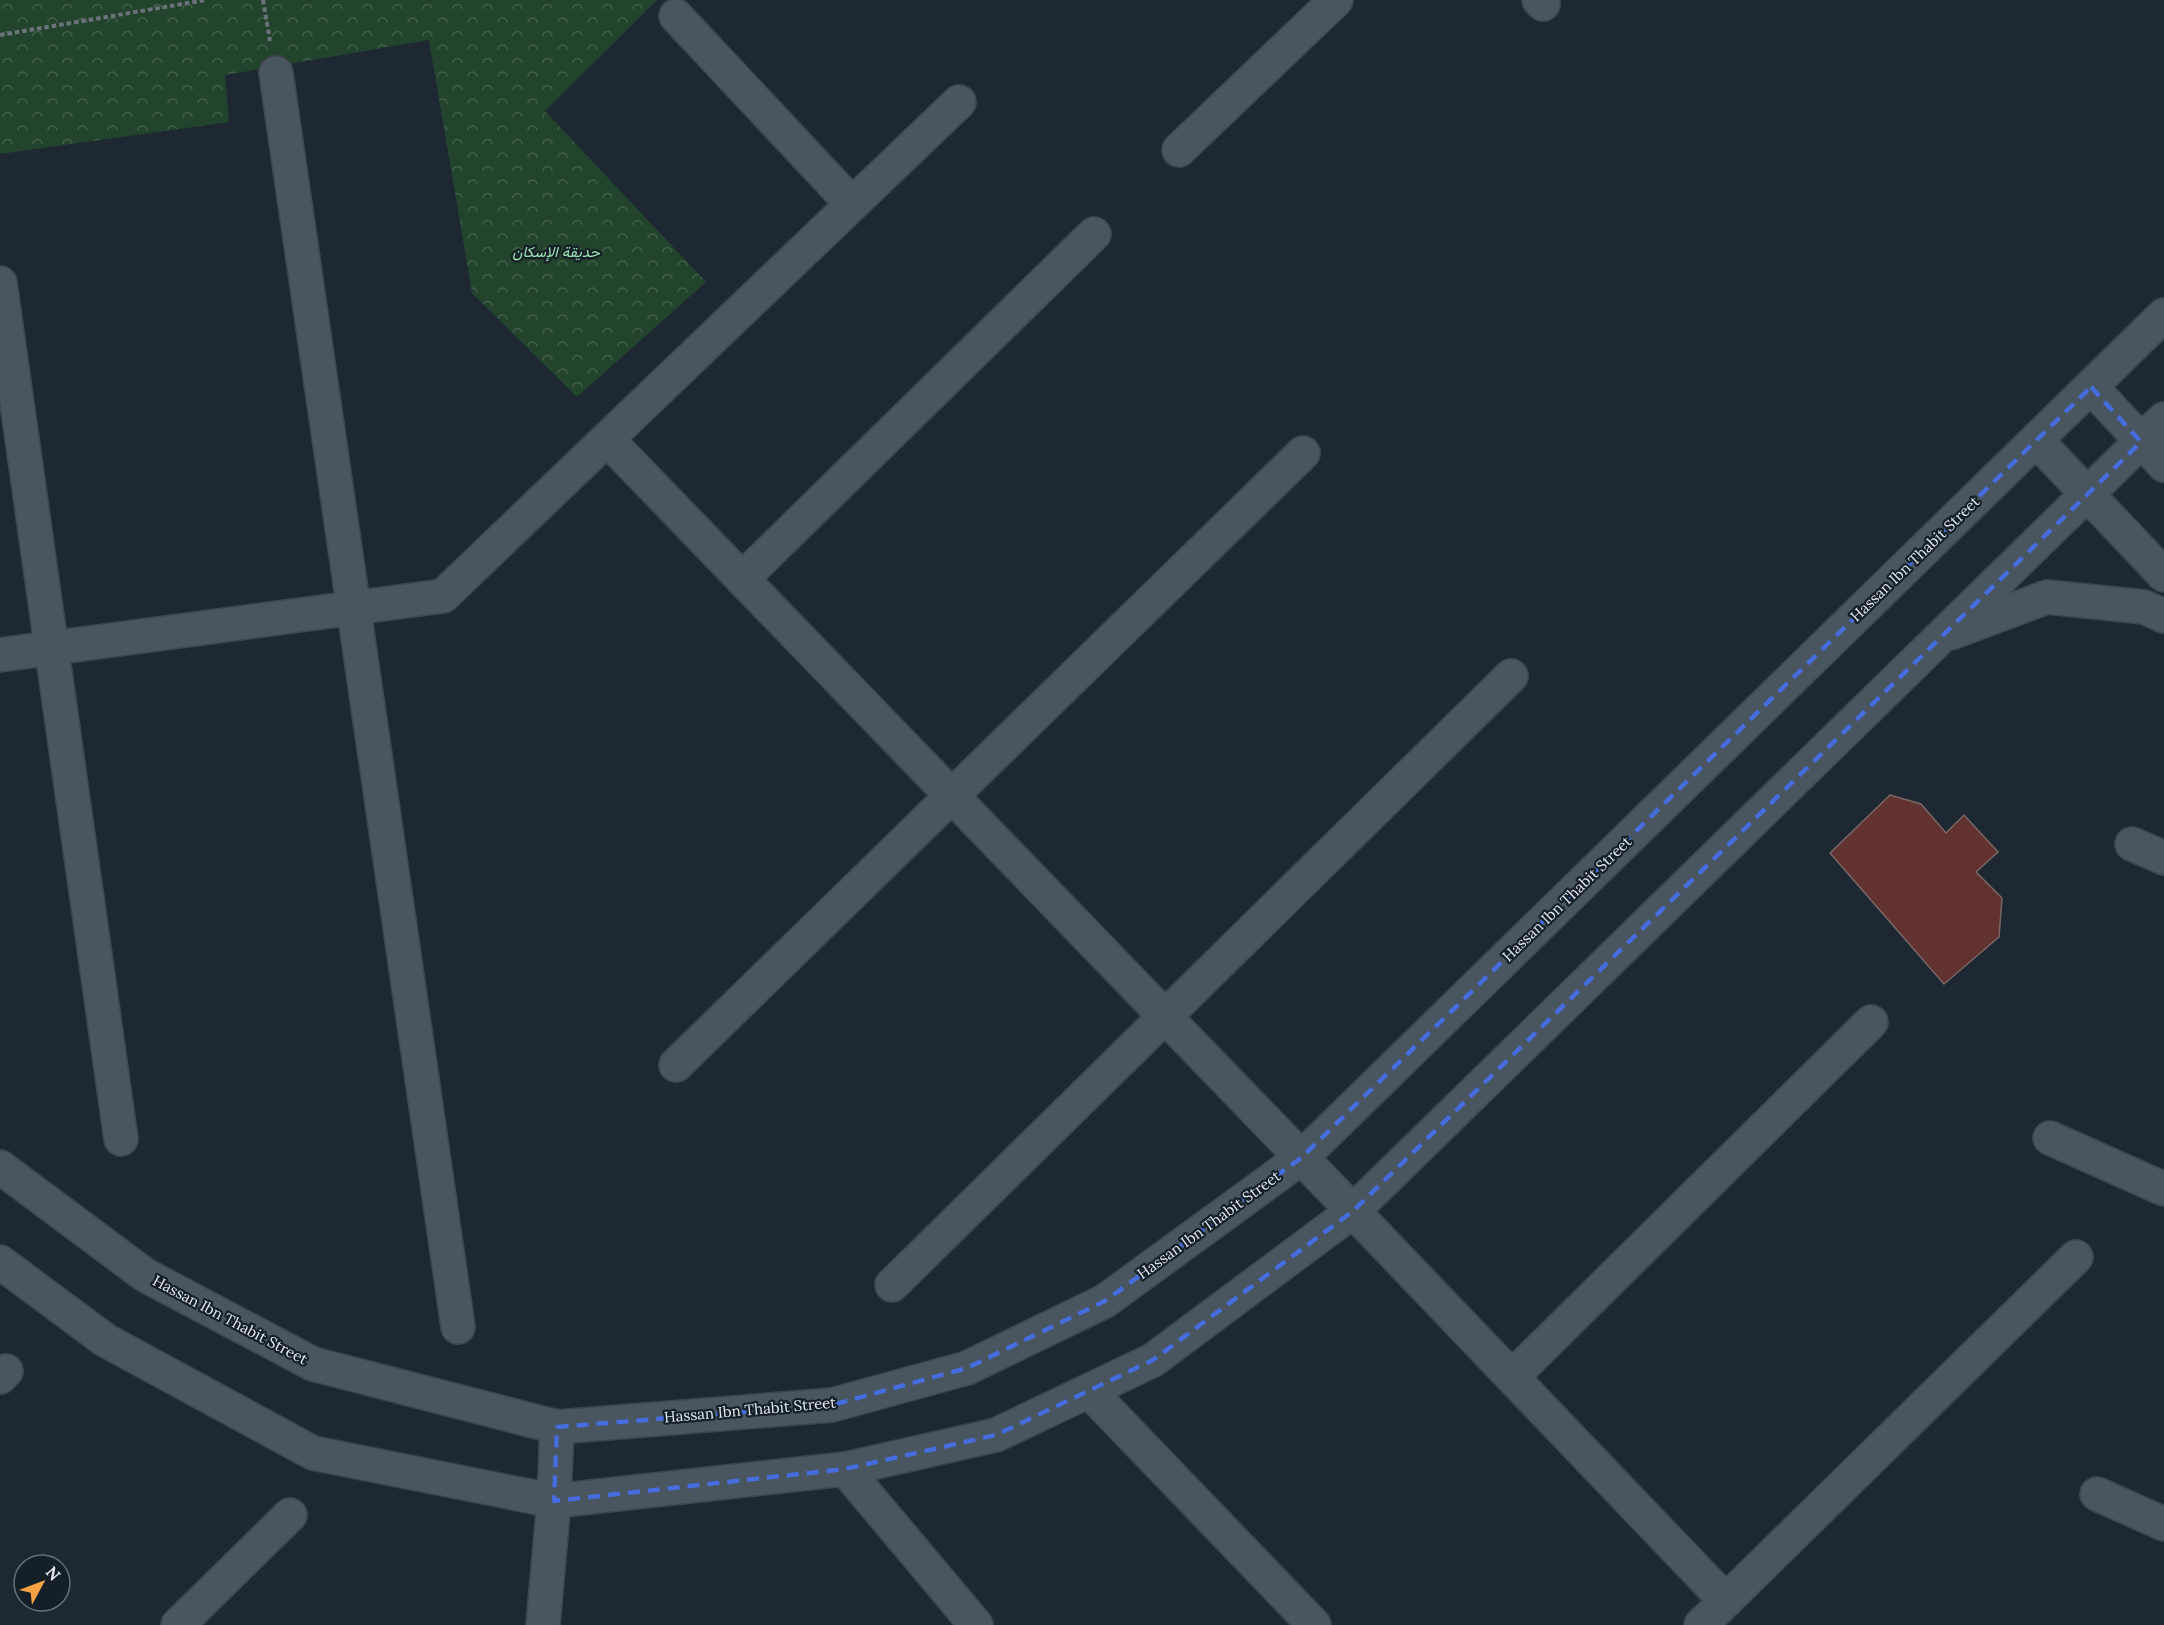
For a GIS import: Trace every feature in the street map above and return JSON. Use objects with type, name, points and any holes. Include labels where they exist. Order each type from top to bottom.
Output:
[{"type":"street","points":[[1179,150],[1336,0]]},
{"type":"street","points":[[676,16],[852,204]]},
{"type":"street","points":[[276,73],[458,1327]]},
{"type":"street","points":[[0,655],[443,596],[959,102]]},
{"type":"street","points":[[742,579],[1094,234]]},
{"type":"street","points":[[0,283],[121,1139]]},
{"type":"street","name":"Hassan Ibn Thabit Street","points":[[0,1167],[145,1275],[313,1364],[557,1427],[832,1405],[967,1368],[1105,1301],[1300,1158],[2164,315]]},
{"type":"street","points":[[2091,387],[2164,465]]},
{"type":"street","points":[[0,1262],[105,1340],[313,1453],[554,1501],[845,1469],[996,1435],[1154,1360],[1353,1211],[2164,419]]},
{"type":"street","points":[[607,439],[1353,1211],[1725,1601]]},
{"type":"street","points":[[2037,441],[2164,575]]},
{"type":"street","points":[[676,1065],[1303,453]]},
{"type":"street","points":[[1941,636],[2047,597],[2144,607],[2164,616]]},
{"type":"street","points":[[891,1285],[1511,676]]},
{"type":"street","points":[[2132,844],[2164,858]]},
{"type":"street","points":[[1512,1377],[1871,1022]]},
{"type":"street","points":[[2050,1138],[2164,1189]]},
{"type":"street","points":[[1701,1625],[2076,1257]]},
{"type":"street","points":[[1089,1391],[1314,1625]]},
{"type":"street","points":[[543,1625],[554,1501],[557,1427]]},
{"type":"street","points":[[845,1469],[976,1625]]},
{"type":"street","points":[[2097,1494],[2164,1524]]},
{"type":"street","points":[[178,1625],[290,1515]]},
{"type":"path","points":[[0,35],[206,0]]},
{"type":"highlighted area","points":[[2091,387],[2141,442],[1353,1211],[1153,1360],[996,1435],[845,1469],[554,1501],[557,1427],[832,1405],[967,1368],[1105,1301],[1301,1158]]},
{"type":"green space","name":"حديقة الإسكان","points":[[0,0],[657,0],[545,111],[706,282],[577,397],[472,293],[429,40],[225,75],[229,122],[0,154]]},
{"type":"building","points":[[1890,795],[1921,804],[1946,833],[1964,815],[1998,852],[1976,872],[2002,898],[1999,937],[1944,984],[1830,853]]}]
